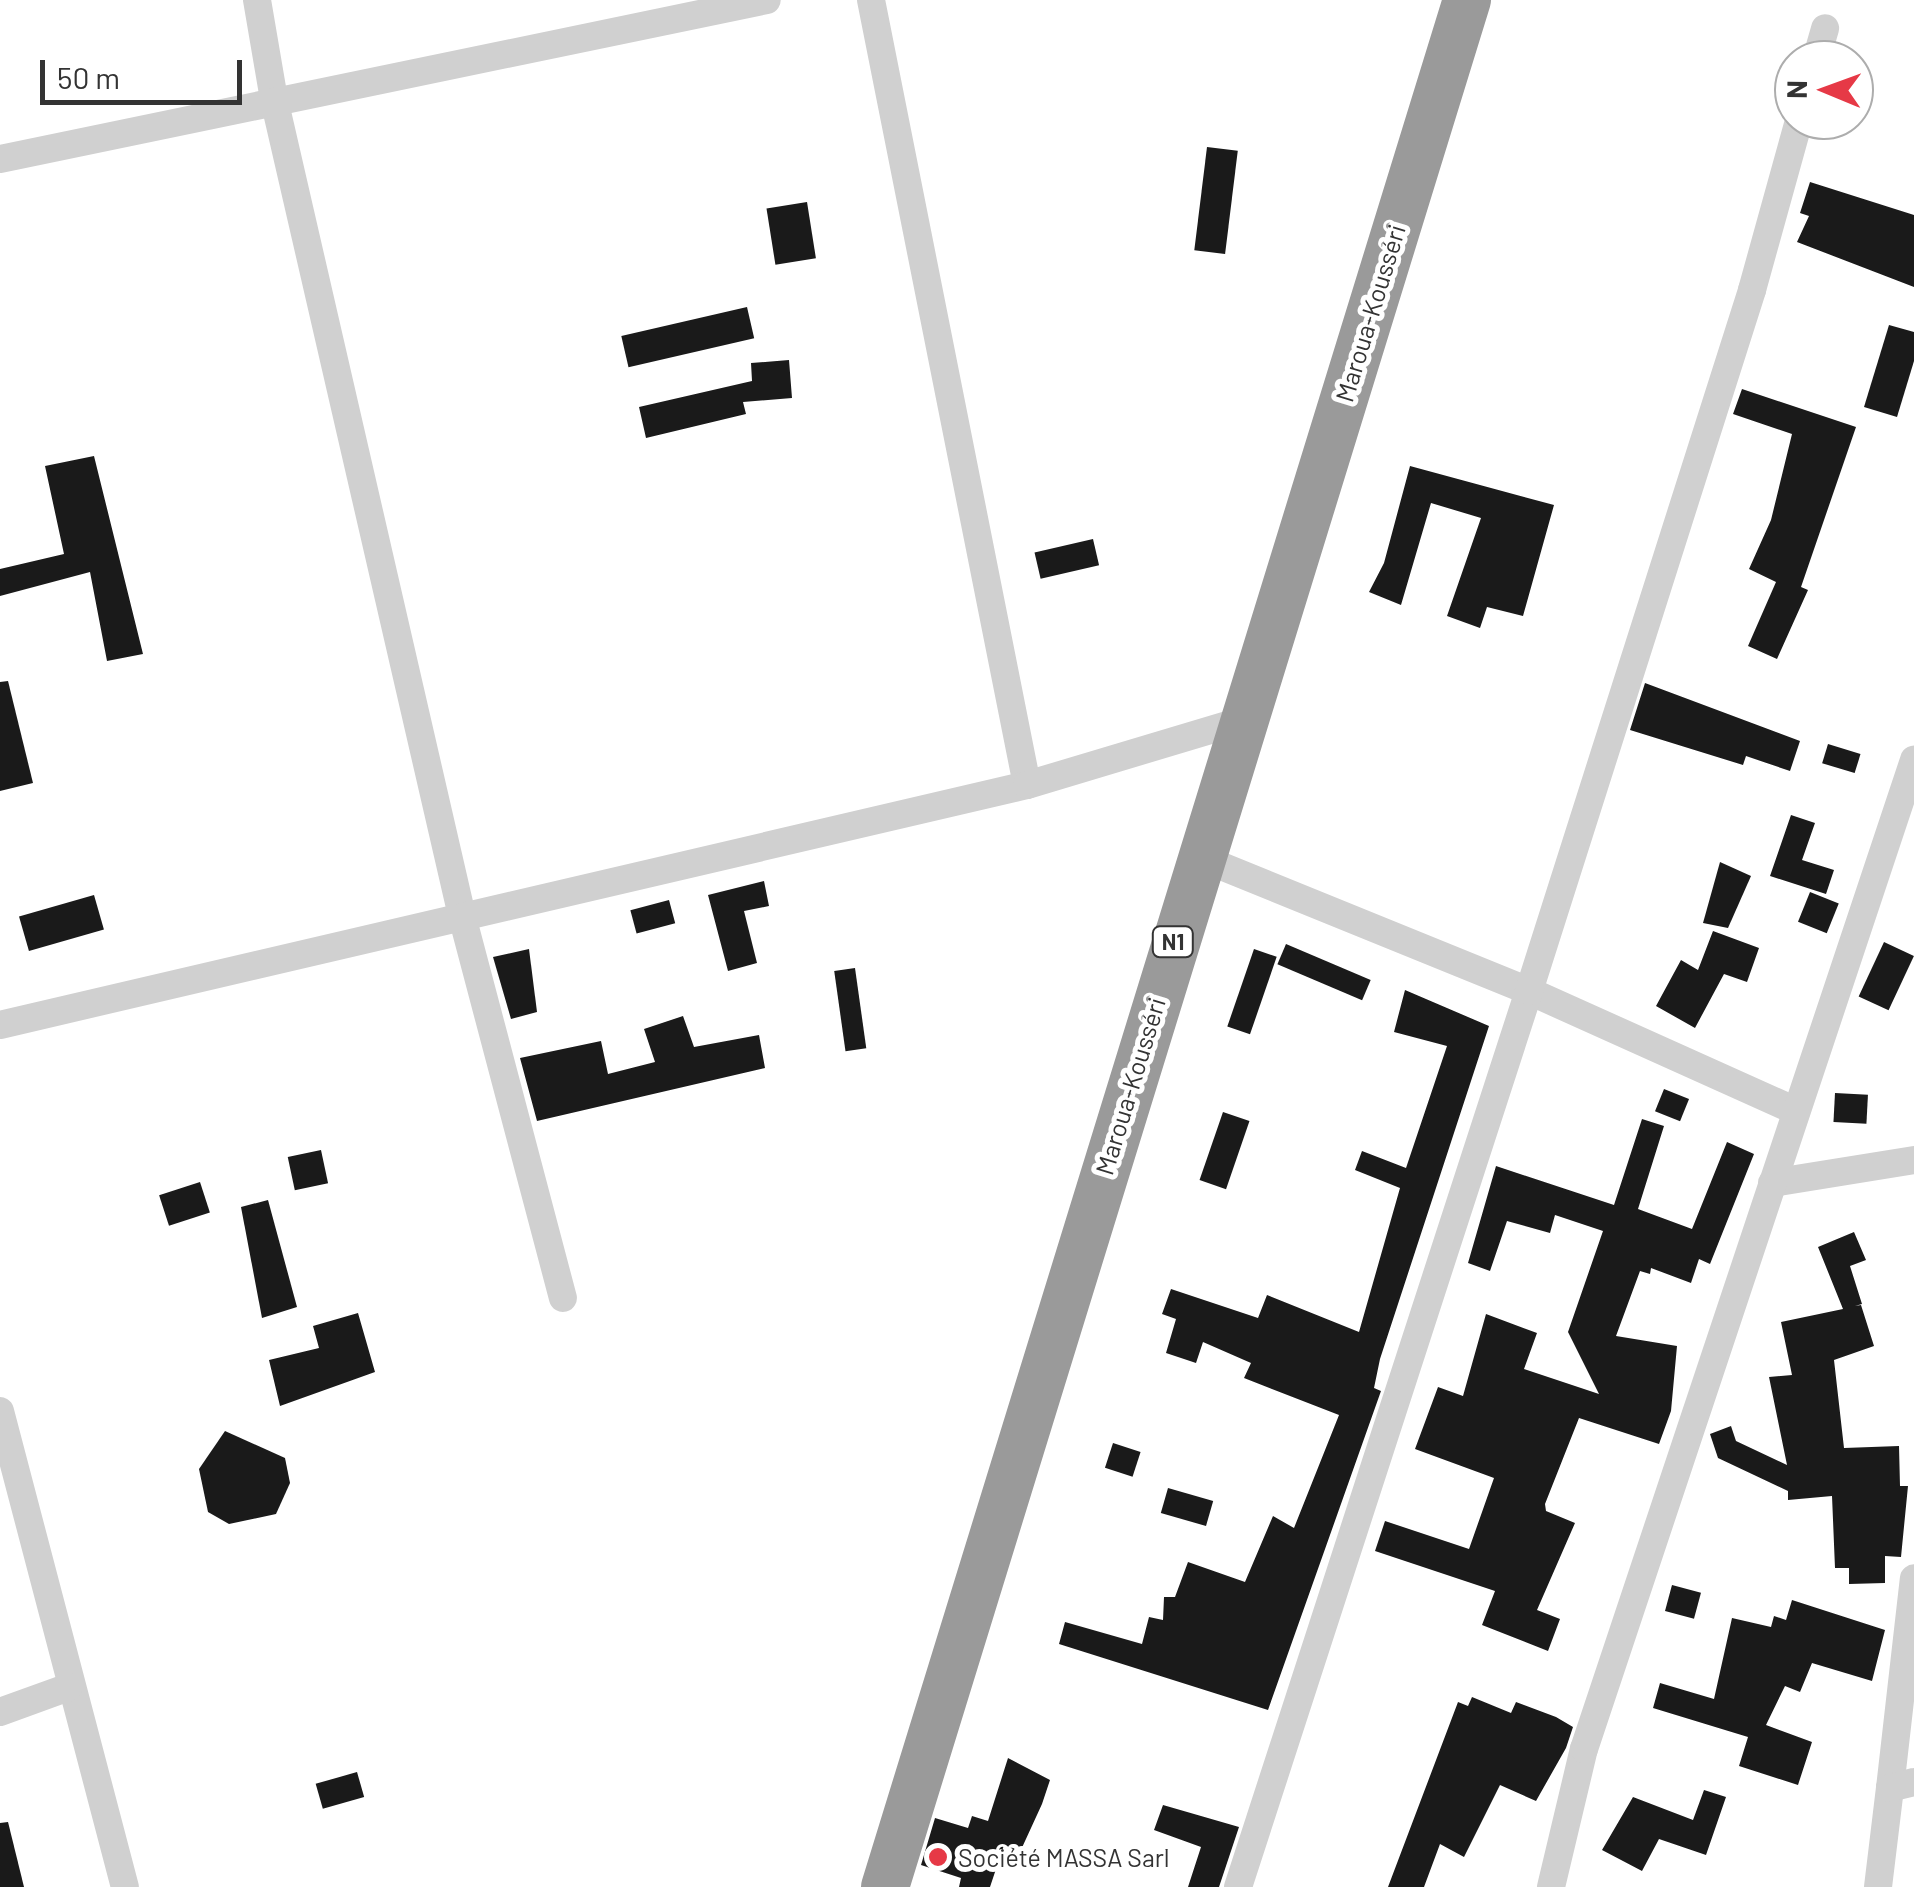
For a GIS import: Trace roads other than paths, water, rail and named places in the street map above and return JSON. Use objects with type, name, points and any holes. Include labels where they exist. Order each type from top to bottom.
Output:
[{"type":"highway","name":"Maroua-Kousséri","points":[[885,1887],[1199,857],[1468,0]]},
{"type":"street","points":[[257,0],[274,98],[462,916],[563,1298]]},
{"type":"street","points":[[0,159],[274,98],[768,0]]},
{"type":"street","points":[[871,0],[1027,784]]},
{"type":"street","points":[[1821,40],[1824,28]]},
{"type":"street","points":[[1238,1887],[1530,991],[1752,290],[1793,140]]},
{"type":"street","points":[[0,1025],[1027,784],[1243,720]]},
{"type":"street","points":[[1551,1887],[1584,1750],[1914,760]]},
{"type":"street","points":[[1199,857],[1530,991],[1796,1111]]},
{"type":"street","points":[[1772,1183],[1914,1160]]},
{"type":"street","points":[[0,1411],[124,1887]]},
{"type":"street","points":[[1878,1887],[1902,1785],[1914,1578]]},
{"type":"street","points":[[0,1712],[69,1687]]},
{"type":"place","name":"Société MASSA Sarl","points":[[938,1857]]}]
